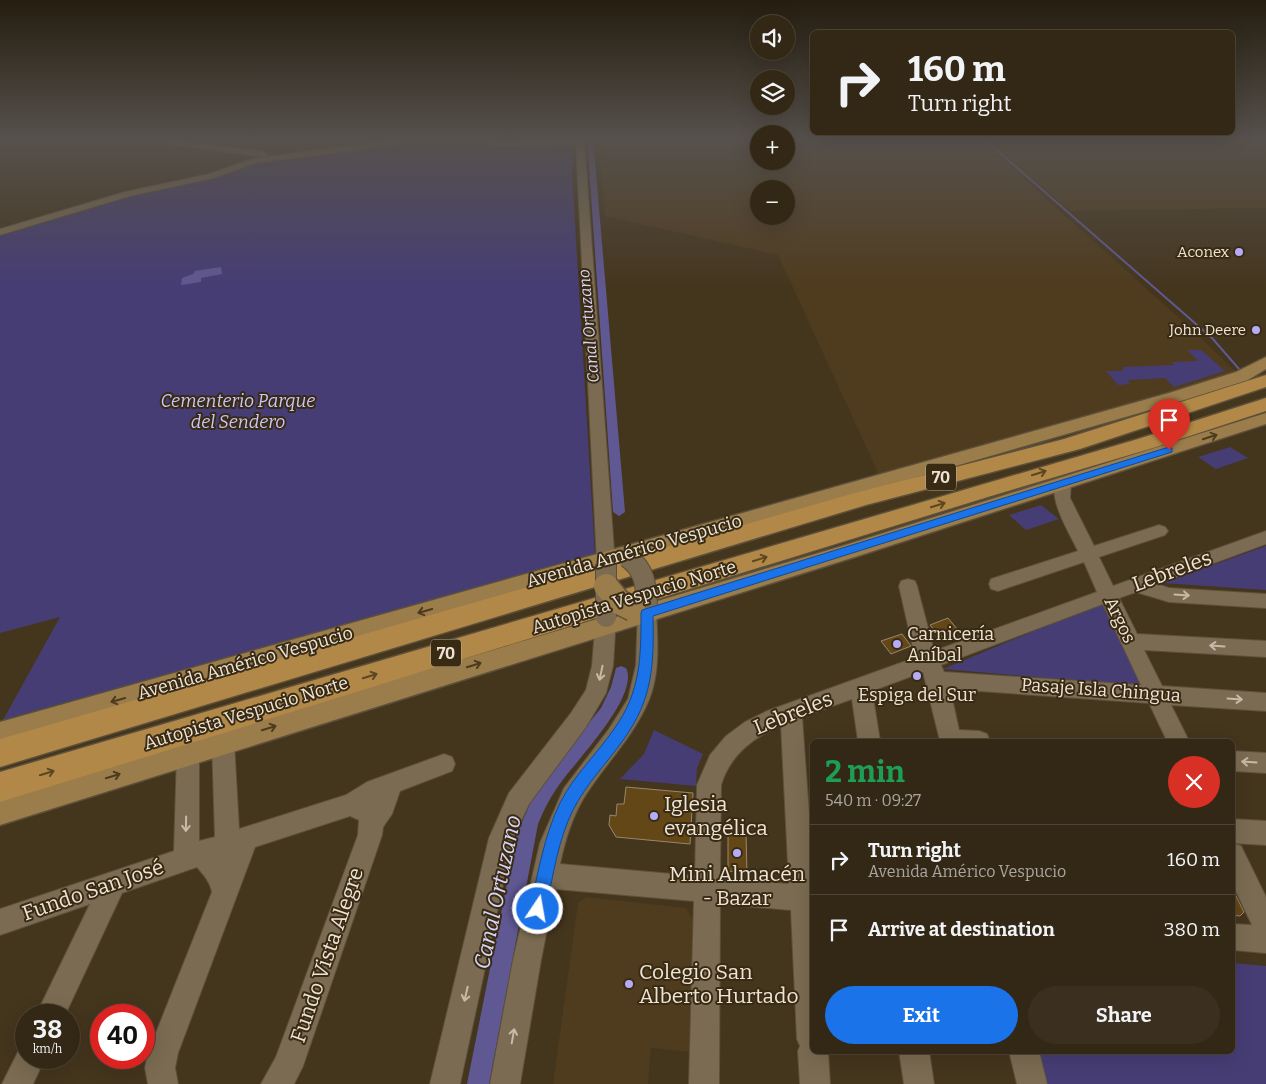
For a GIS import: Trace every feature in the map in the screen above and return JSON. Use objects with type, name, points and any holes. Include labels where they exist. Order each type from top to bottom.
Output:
[{"type":"highway","name":"Autopista Vespucio Norte","points":[[0,754],[192,695],[859,499],[1051,450],[1150,420],[1266,381]]},
{"type":"highway","name":"Autopista Vespucio Norte","points":[[0,787],[1266,404]]},
{"type":"highway","points":[[1035,438],[1150,420]]},
{"type":"highway","points":[[1056,490],[1078,468],[1109,453]]},
{"type":"main road","name":"Avenida Américo Vespucio","points":[[0,734],[613,556],[1035,438],[1220,384],[1246,374],[1266,362]]},
{"type":"main road","points":[[0,811],[642,609],[1056,490],[1266,418]]},
{"type":"main road","points":[[606,586],[619,602],[642,609]]},
{"type":"street","points":[[0,232],[128,194],[153,189]]},
{"type":"street","points":[[445,1084],[502,838],[511,813],[522,794],[582,715],[595,692],[601,675],[606,621],[606,586],[613,556],[584,189]]},
{"type":"street","name":"Argos","points":[[1056,490],[1089,554],[1177,739]]},
{"type":"street","points":[[998,584],[1159,531]]},
{"type":"street","name":"Lebreles","points":[[704,1084],[709,785],[715,768],[730,746],[744,733],[791,712],[861,686],[932,670],[1108,595],[1266,537]]},
{"type":"street","points":[[505,1084],[527,960],[552,843],[566,807],[582,780],[619,734],[637,702],[646,671],[642,609],[645,575],[637,564],[613,556]]},
{"type":"street","points":[[1135,585],[1169,595],[1266,601]]},
{"type":"street","points":[[908,586],[951,739]]},
{"type":"street","points":[[1130,641],[1266,649]]},
{"type":"street","name":"Pasaje Isla Chingua","points":[[932,670],[1155,693],[1266,702]]},
{"type":"street","points":[[861,686],[869,739]]},
{"type":"street","points":[[791,712],[808,899],[810,969]]},
{"type":"street","points":[[163,1084],[160,1075],[163,1053],[226,891],[236,841],[223,742]]},
{"type":"street","name":"Fundo San José","points":[[188,753],[193,856]]},
{"type":"street","points":[[1235,761],[1266,763]]},
{"type":"street","name":"Fundo Vista Alegre","points":[[276,1084],[288,1066],[370,835],[362,812],[384,806],[391,784],[444,764]]},
{"type":"street","name":"Fundo San José","points":[[0,922],[236,841],[362,812]]},
{"type":"street","points":[[1235,830],[1266,833]]},
{"type":"street","points":[[193,856],[217,870],[226,891]]},
{"type":"street","points":[[1235,861],[1266,925]]},
{"type":"street","points":[[545,875],[808,899]]},
{"type":"street","points":[[55,1004],[113,884]]},
{"type":"street","points":[[1235,937],[1266,940]]},
{"type":"street","points":[[813,1054],[815,1084]]},
{"type":"street","points":[[914,1054],[919,1084]]},
{"type":"street","points":[[1025,1054],[1032,1084]]},
{"type":"street","points":[[17,1084],[24,1069]]},
{"type":"shaded area","points":[[603,189],[750,189],[750,225],[795,225],[795,189],[1035,189],[1196,333],[1235,371],[1084,418],[879,475],[778,255],[605,216]]},
{"type":"shaded area","points":[[1045,189],[1266,189],[1266,208],[1070,211]]},
{"type":"shaded area","points":[[221,267],[222,274],[201,278],[201,282],[181,285],[182,278],[193,274],[195,271]]},
{"type":"shaded area","name":"Colegio San Alberto Hurtado","points":[[587,897],[686,908],[693,920],[689,1052],[651,1048],[648,1084],[553,1084],[578,902]]},
{"type":"green space","name":"Cementerio Parque del Sendero","points":[[163,189],[573,189],[595,555],[3,720],[60,617],[0,633],[0,236]]},
{"type":"green space","points":[[1187,350],[1201,350],[1225,371],[1174,387],[1165,378],[1127,380],[1130,384],[1118,385],[1106,371],[1123,371],[1123,367],[1174,365],[1172,362],[1198,361]]},
{"type":"green space","points":[[1230,447],[1248,458],[1216,469],[1198,457]]},
{"type":"green space","points":[[1041,505],[1059,519],[1026,530],[1009,515]]},
{"type":"green space","points":[[1266,546],[1266,590],[1163,583]]},
{"type":"green space","points":[[1103,602],[1142,686],[943,669]]},
{"type":"green space","points":[[654,730],[703,754],[697,768],[696,786],[620,779],[644,754]]},
{"type":"green space","points":[[1235,963],[1266,966],[1266,1084],[1044,1084],[1037,1054],[1235,1054]]},
{"type":"building","points":[[948,618],[958,630],[940,637],[930,625]]},
{"type":"building","name":"Carnicería Aníbal","points":[[902,634],[911,646],[891,654],[881,641]]},
{"type":"building","name":"Iglesia evangélica","points":[[626,787],[693,793],[690,844],[616,837],[609,825],[610,815],[616,816],[617,804],[624,804]]},
{"type":"building","name":"Mini Almacén - Bazar","points":[[728,833],[746,834],[747,873],[728,871]]},
{"type":"building","points":[[1235,894],[1244,912],[1240,916],[1235,915]]},
{"type":"waterway","name":"Canal Ortuzano","points":[[594,189],[619,512]]},
{"type":"waterway","points":[[1041,189],[1212,338],[1239,369]]},
{"type":"waterway","name":"Canal Ortuzano","points":[[478,1084],[529,824],[550,784],[606,713],[618,687],[621,672]]},
{"type":"place","name":"Aconex","points":[[1239,252]]},
{"type":"place","name":"John Deere","points":[[1256,330]]},
{"type":"place","name":"Carnicería Aníbal","points":[[897,644]]},
{"type":"place","name":"Espiga del Sur","points":[[917,676]]},
{"type":"place","name":"Iglesia evangélica","points":[[654,816]]},
{"type":"place","name":"Mini Almacén - Bazar","points":[[737,853]]},
{"type":"place","name":"Colegio San Alberto Hurtado","points":[[629,984]]},
{"type":"route","points":[[538,909],[552,843],[566,807],[582,780],[619,734],[629,718],[643,687],[648,657],[647,613],[1169,450]]}]
